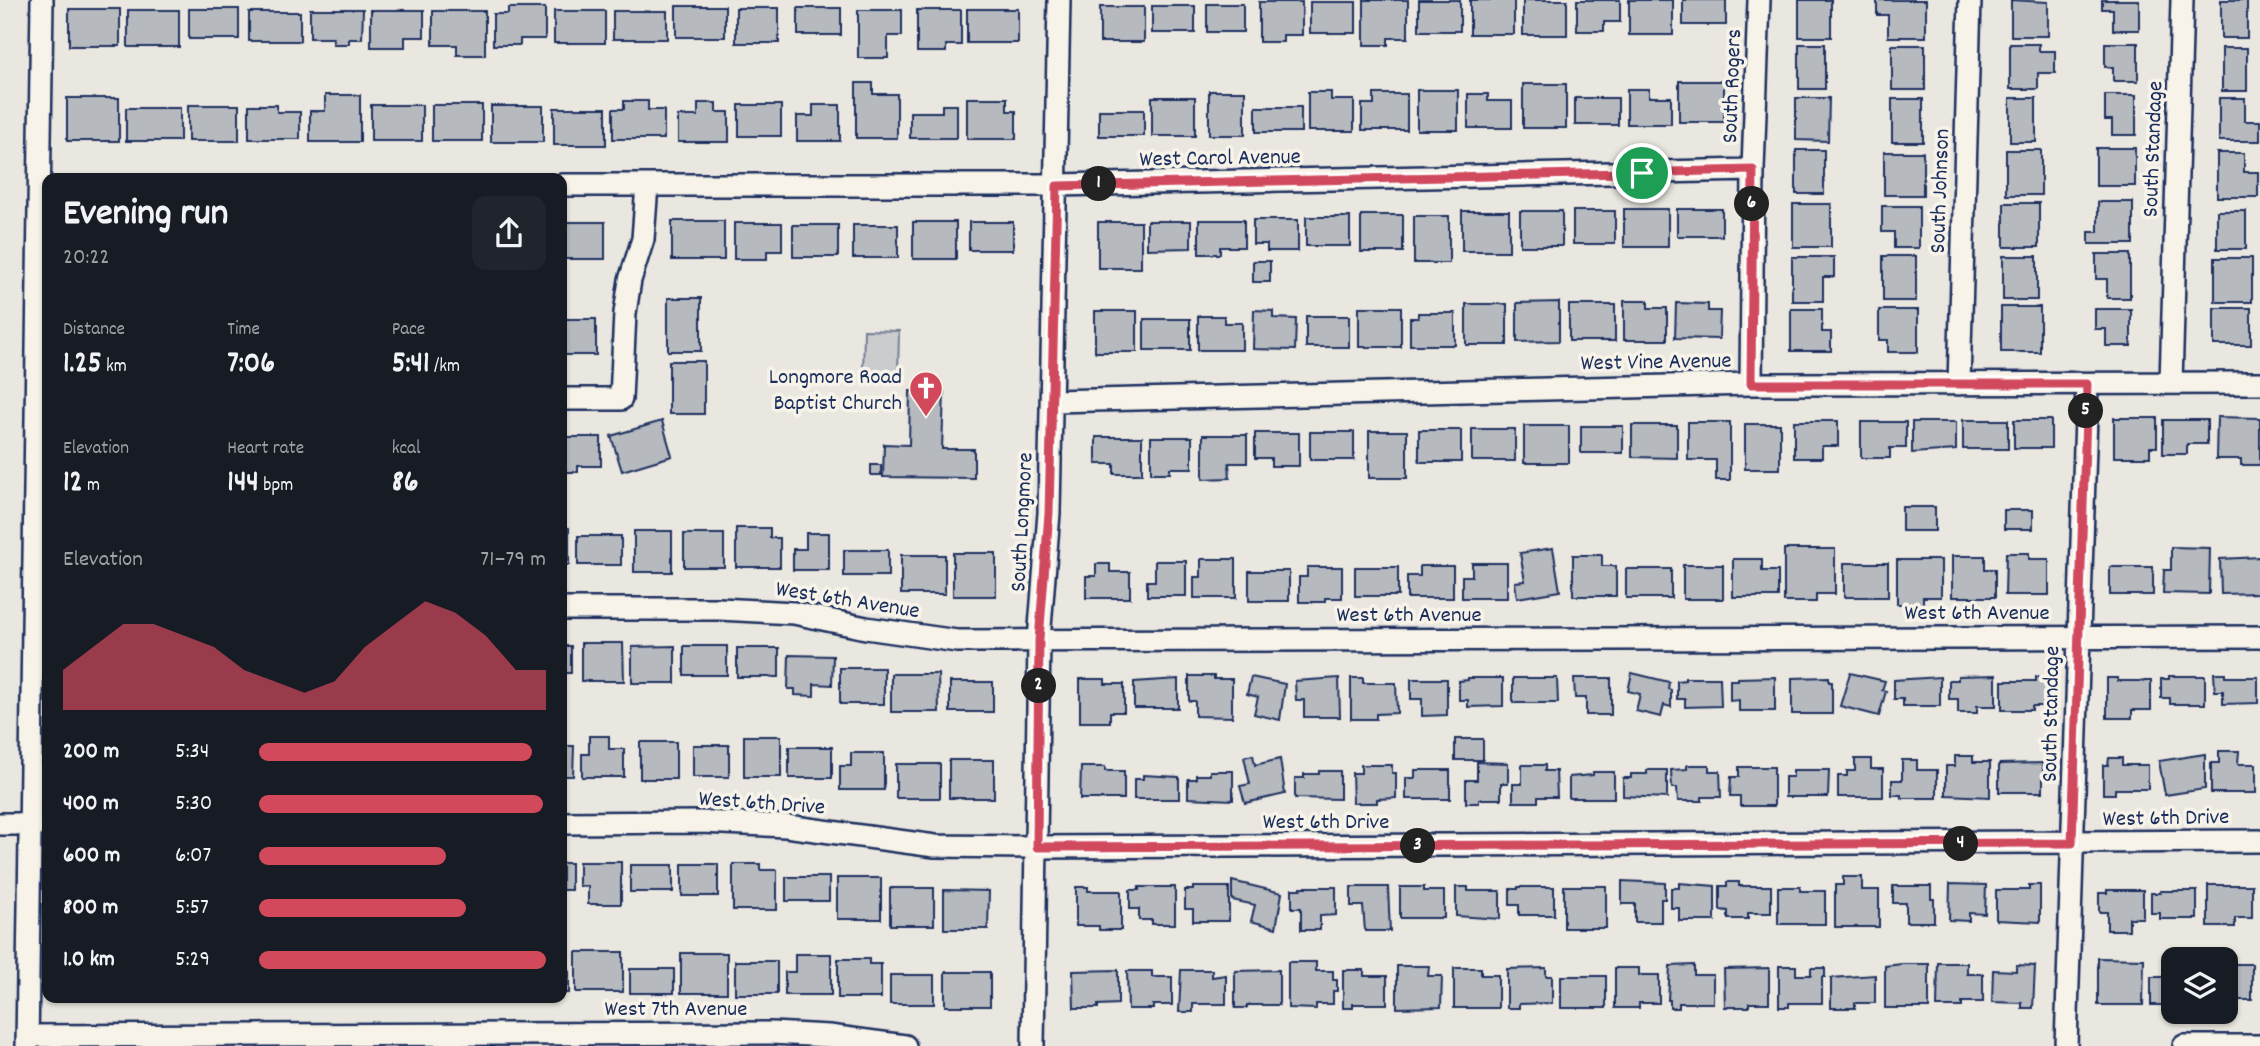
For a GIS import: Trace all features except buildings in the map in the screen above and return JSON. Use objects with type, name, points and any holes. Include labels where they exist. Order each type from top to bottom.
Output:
[{"type":"street","points":[[42,0],[44,173]]},
{"type":"street","name":"South Longmore","points":[[1033,1046],[1039,640],[1049,513],[1053,401],[1059,0]]},
{"type":"street","name":"South Rogers","points":[[1751,384],[1753,170],[1759,0]]},
{"type":"street","name":"South Johnson","points":[[1958,384],[1970,0]]},
{"type":"street","name":"South Standage","points":[[2171,383],[2182,0]]},
{"type":"street","name":"West Carol Avenue","points":[[567,186],[1057,186],[1753,170]]},
{"type":"street","points":[[567,399],[621,399],[625,313],[630,280],[643,239],[647,186]]},
{"type":"street","name":"West Vine Avenue","points":[[1053,401],[1751,384],[2260,383]]},
{"type":"street","name":"South Standage","points":[[2066,1046],[2087,384]]},
{"type":"street","points":[[27,1041],[38,824],[42,505]]},
{"type":"street","name":"West 6th Avenue","points":[[567,609],[719,609],[794,613],[866,628],[957,641],[2260,637]]},
{"type":"street","name":"West 6th Drive","points":[[567,822],[701,822],[774,826],[935,846],[2260,841]]},
{"type":"street","points":[[0,824],[38,824]]},
{"type":"street","name":"West 7th Avenue","points":[[27,1041],[771,1033],[829,1036],[905,1046]]},
{"type":"street","points":[[2183,1046],[2260,1046]]},
{"type":"shaded area","points":[[864,330],[899,331],[898,376],[863,375]]},
{"type":"place","name":"Longmore Road Baptist Church","points":[[926,418]]},
{"type":"route","points":[[1753,170],[1751,384],[2087,384],[2072,843],[1037,847],[1039,640],[1049,513],[1057,186],[1642,173],[1753,170]]}]
